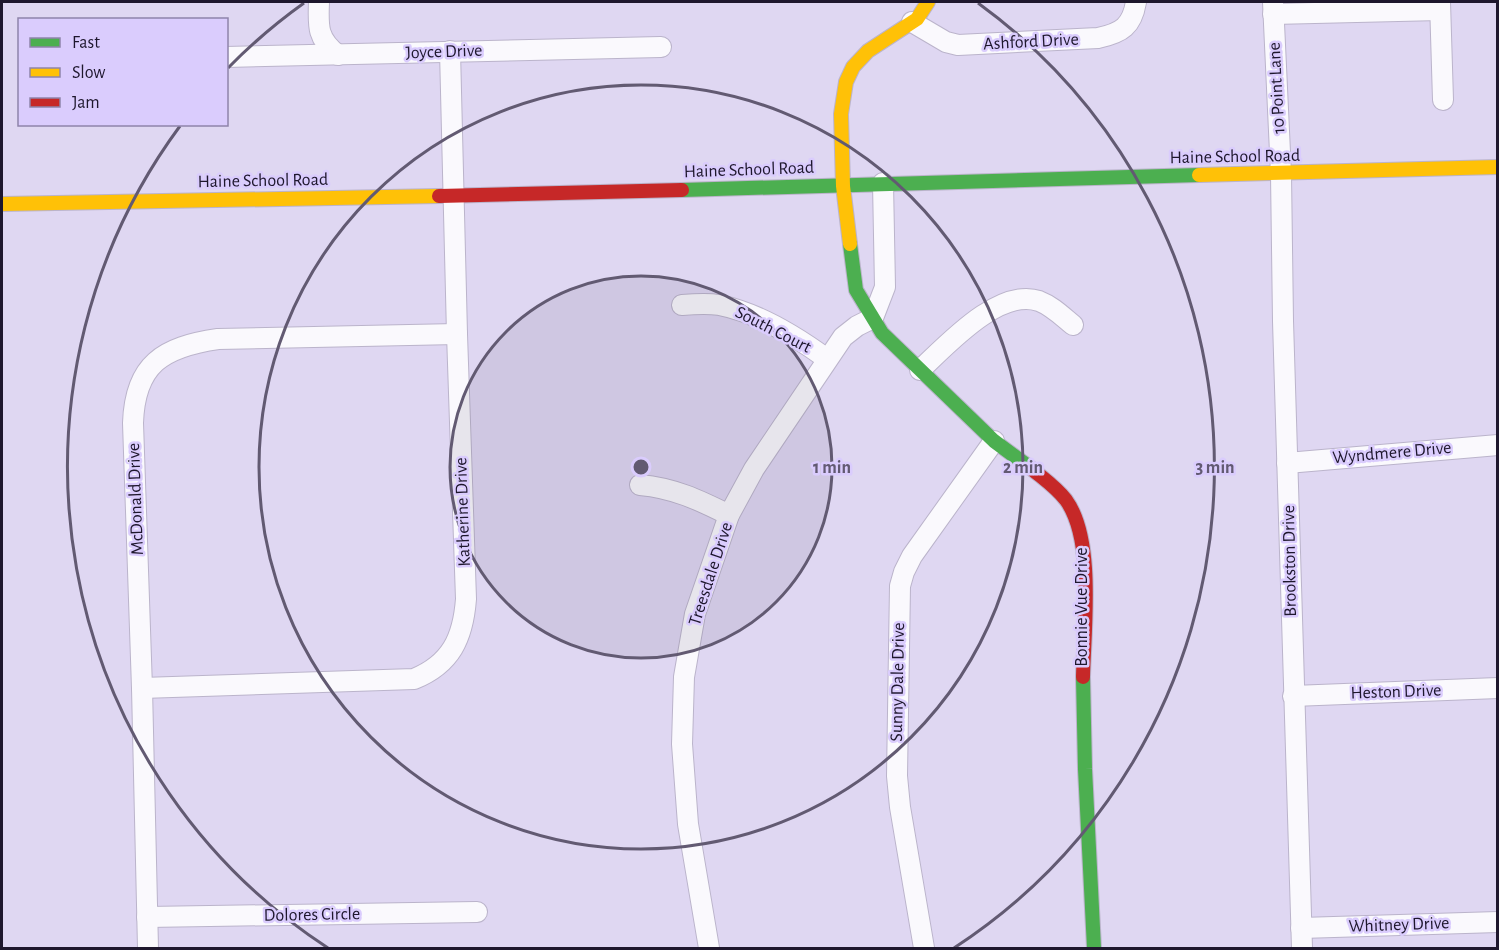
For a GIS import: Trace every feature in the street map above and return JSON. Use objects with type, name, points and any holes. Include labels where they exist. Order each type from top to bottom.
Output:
[{"type":"street","points":[[319,2],[320,35],[327,47],[338,55]]},
{"type":"street","points":[[843,186],[841,114],[846,82],[854,67],[868,51],[918,19],[928,2]]},
{"type":"street","name":"Ashford Drive","points":[[912,22],[945,42],[958,45],[1098,38],[1113,35],[1125,28],[1134,15],[1136,2]]},
{"type":"street","points":[[1273,8],[1440,6],[1443,100]]},
{"type":"street","name":"10 Point Lane","points":[[1273,8],[1281,174]]},
{"type":"street","name":"Joyce Drive","points":[[228,57],[661,47]]},
{"type":"street","name":"Katherine Drive","points":[[142,688],[414,679],[429,673],[444,660],[463,628],[466,599],[450,51]]},
{"type":"street","name":"Haine School Road","points":[[2,204],[455,196],[1497,167]]},
{"type":"street","name":"Brookston Drive","points":[[1281,174],[1293,696],[1302,948]]},
{"type":"street","points":[[873,318],[885,287],[883,183]]},
{"type":"street","name":"Bonnie Vue Drive","points":[[843,186],[856,290],[882,333],[994,441],[1053,485],[1067,502],[1081,535],[1085,564],[1083,684],[1085,769],[1094,948]]},
{"type":"street","points":[[920,370],[976,320],[993,309],[1009,303],[1023,299],[1039,301],[1073,325]]},
{"type":"street","name":"South Court","points":[[682,305],[719,305],[738,310],[802,341],[827,359]]},
{"type":"street","name":"Treesdale Drive","points":[[709,948],[685,803],[682,744],[684,677],[695,614],[729,515],[754,469],[843,337],[857,326],[873,318]]},
{"type":"street","name":"McDonald Drive","points":[[148,948],[134,409],[136,394],[142,382],[157,359],[167,352],[183,345],[218,339],[457,334]]},
{"type":"street","name":"Sunny Dale Drive","points":[[924,948],[900,807],[897,776],[900,586],[912,556],[994,441]]},
{"type":"street","name":"Wyndmere Drive","points":[[1287,463],[1497,445]]},
{"type":"street","points":[[640,485],[674,490],[729,515]]},
{"type":"street","name":"Heston Drive","points":[[1293,696],[1497,688]]},
{"type":"street","name":"Dolores Circle","points":[[147,917],[477,912]]},
{"type":"street","name":"Whitney Drive","points":[[1301,928],[1497,922]]},
{"type":"traffic: fast","points":[[682,190],[1199,175]]},
{"type":"traffic: fast","points":[[850,244],[856,290],[882,333],[994,441],[1032,469]]},
{"type":"traffic: fast","points":[[1083,677],[1094,948]]},
{"type":"traffic: slow","points":[[850,244],[843,186],[841,114],[846,82],[853,67],[868,51],[917,19],[928,2]]},
{"type":"traffic: slow","points":[[1199,175],[1498,167]]},
{"type":"traffic: slow","points":[[2,204],[439,196]]},
{"type":"traffic: jam","points":[[439,196],[682,190]]},
{"type":"traffic: jam","points":[[1032,469],[1066,500],[1075,517],[1081,538],[1086,586],[1083,677]]}]
